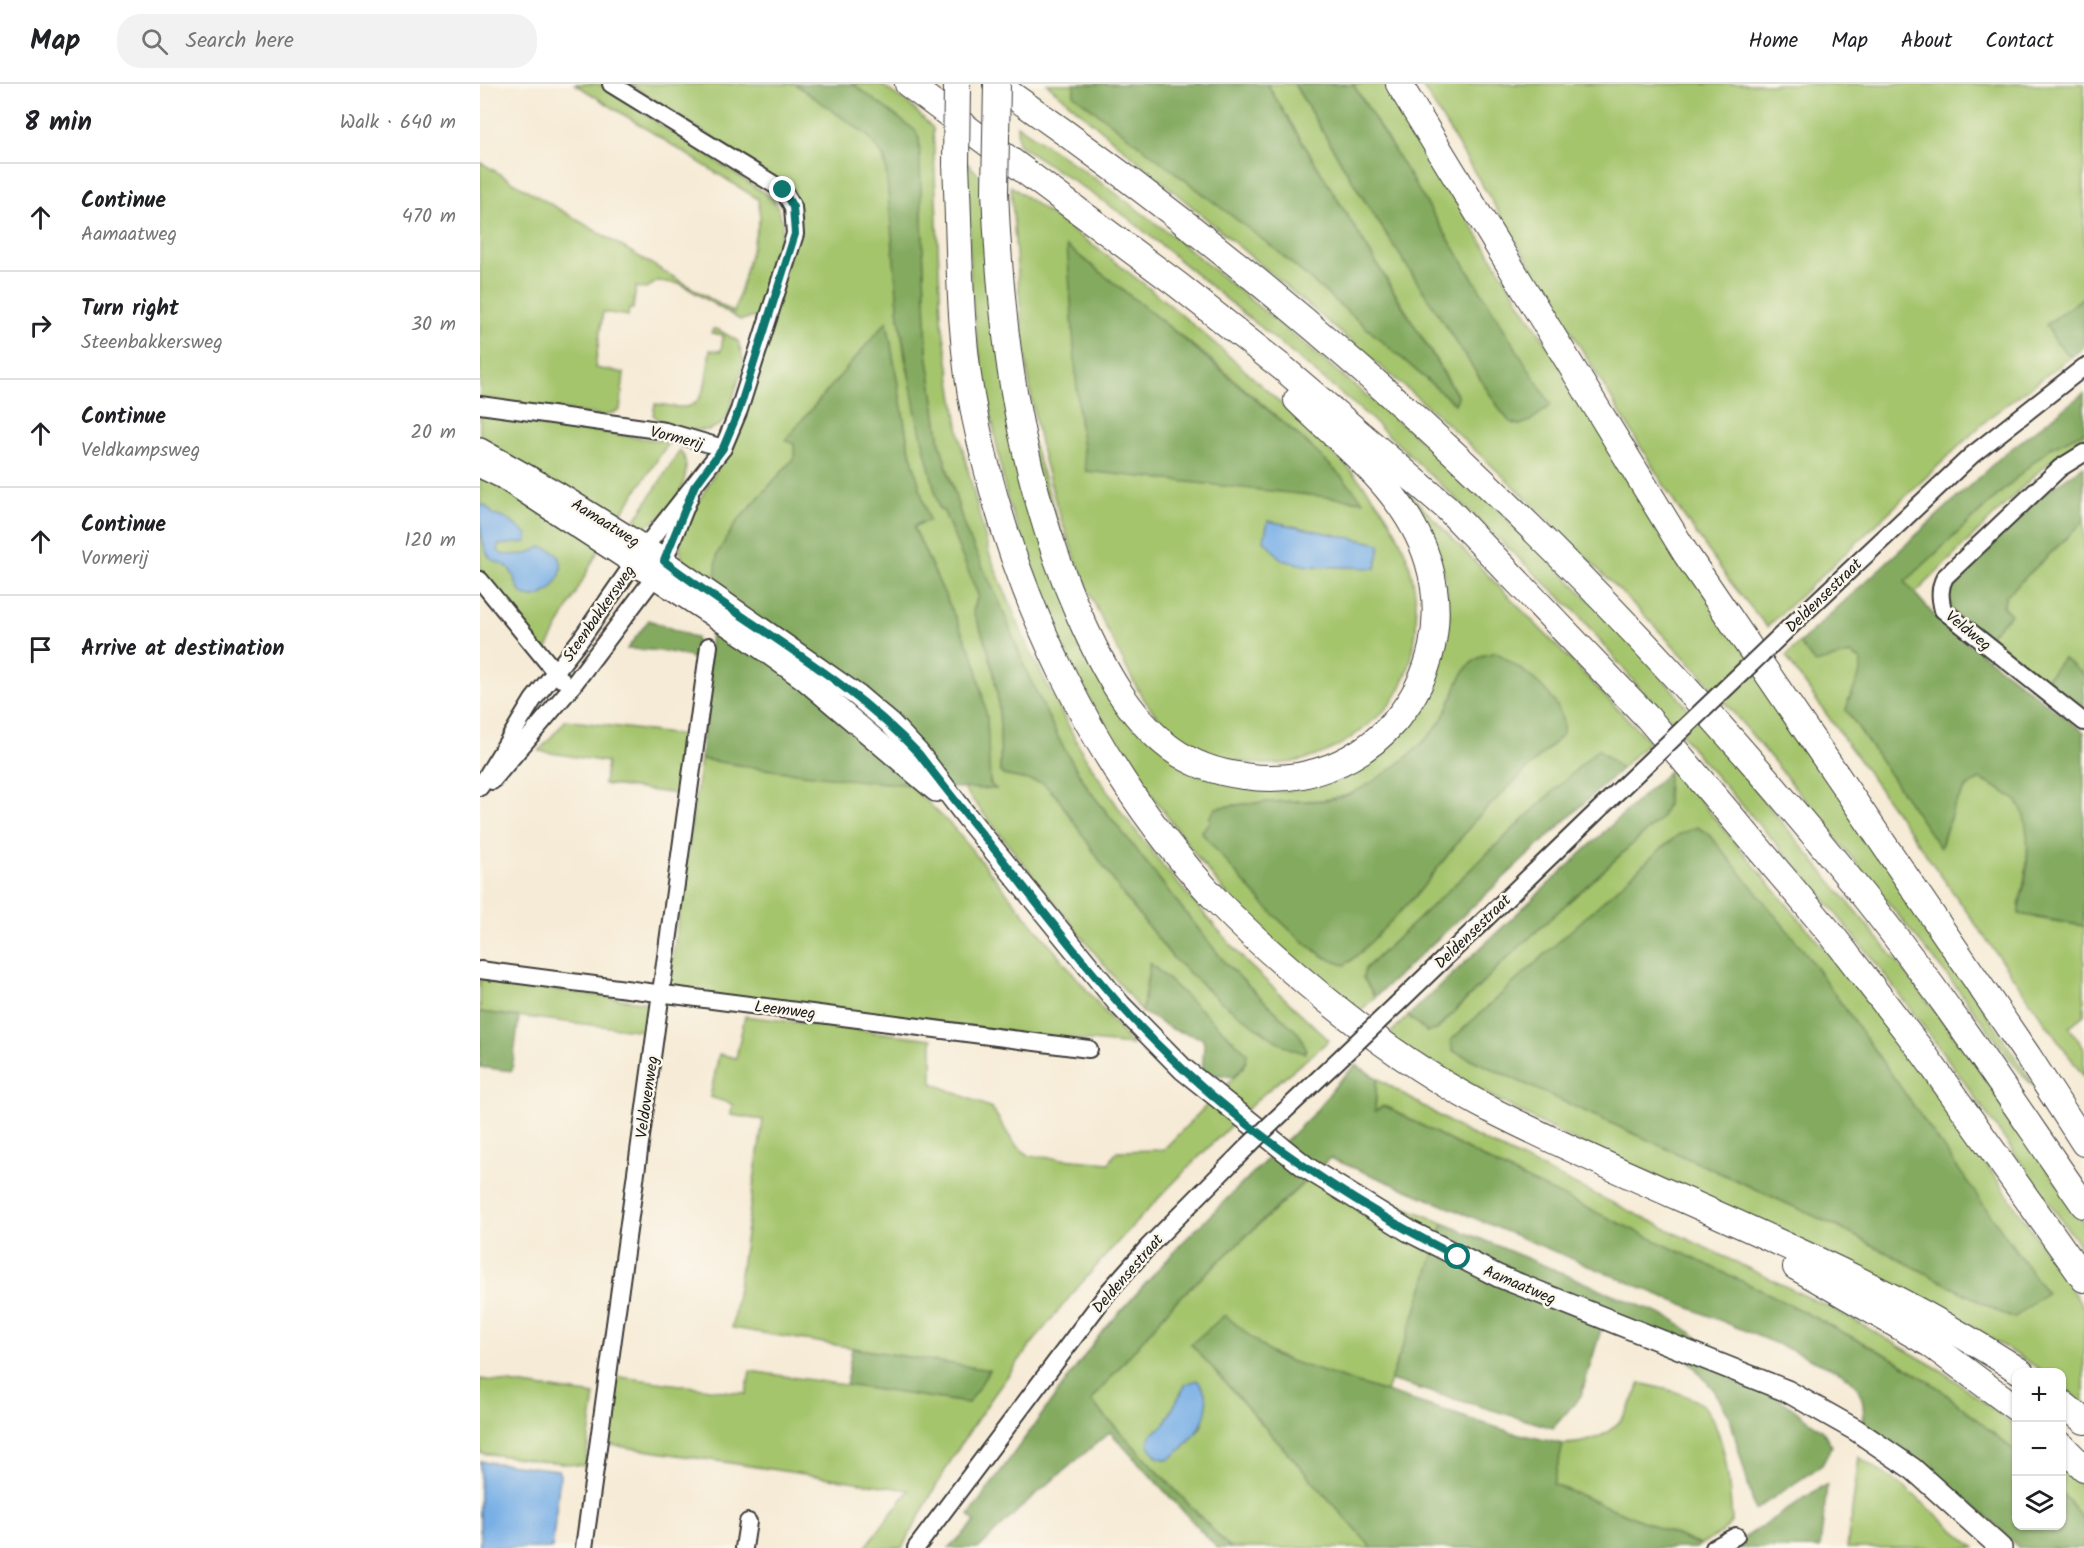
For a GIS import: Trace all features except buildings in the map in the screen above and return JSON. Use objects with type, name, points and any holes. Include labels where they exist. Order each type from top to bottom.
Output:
[{"type":"highway","points":[[908,84],[1178,285],[1284,369],[1447,508],[1648,718],[1832,935],[1924,1054],[2084,1280]]},
{"type":"highway","points":[[957,84],[956,164],[964,334],[974,412],[1003,527],[1019,576],[1059,666],[1126,783],[1178,854],[1218,901],[1264,948],[1384,1045],[1493,1111],[1884,1291],[1944,1323],[2015,1368]]},
{"type":"highway","points":[[997,84],[995,190],[1006,354],[1025,457],[1052,548],[1107,673],[1137,717],[1170,748],[1187,759],[1210,769],[1265,780],[1291,778],[1320,771],[1350,758],[1384,732],[1410,702],[1422,680],[1436,623],[1435,593],[1428,561],[1404,510],[1378,478],[1178,285]]},
{"type":"highway","points":[[997,84],[1233,258],[1371,378],[1556,550],[1740,746],[1857,887],[1955,1018],[2084,1205]]},
{"type":"highway","points":[[1400,84],[1686,554],[2028,1056],[2084,1143]]},
{"type":"highway","points":[[2028,1056],[2068,1090],[2084,1113]]},
{"type":"highway","points":[[1732,1222],[1788,1263],[1930,1344],[2012,1405]]},
{"type":"highway","points":[[2066,1407],[2084,1422]]},
{"type":"highway","points":[[2066,1451],[2084,1468]]},
{"type":"main road","name":"Aamaatweg","points":[[480,449],[548,487],[645,547],[658,570],[804,679],[967,817],[1086,966],[1156,1043],[1247,1123],[1307,1168],[1409,1231],[1498,1276],[1786,1391],[1856,1430],[1913,1468],[2001,1548]]},
{"type":"main road","name":"Aamaatweg","points":[[480,468],[501,477],[632,565],[658,570]]},
{"type":"street","name":"Vormerij","points":[[480,405],[664,431],[723,448],[739,410],[795,234],[793,207],[783,190],[611,84]]},
{"type":"street","name":"Deldensestraat","points":[[916,1548],[1109,1291],[1163,1231],[1275,1120],[1972,455],[2084,367]]},
{"type":"street","points":[[694,487],[723,448]]},
{"type":"street","name":"Veldweg","points":[[2084,453],[2060,468],[1945,577],[1941,586],[1940,598],[1943,610],[2084,722]]},
{"type":"street","name":"Steenbakkersweg","points":[[480,787],[513,730],[645,547],[694,487]]},
{"type":"street","name":"Steenbakkersweg","points":[[480,795],[570,688],[658,570],[694,487]]},
{"type":"street","points":[[480,580],[570,688]]},
{"type":"street","name":"Veldovenweg","points":[[584,1548],[710,646]]},
{"type":"street","name":"Leemweg","points":[[480,970],[1089,1049]]},
{"type":"street","points":[[744,1548],[748,1522]]},
{"type":"street","points":[[1714,1548],[1736,1536]]},
{"type":"green space","points":[[575,84],[599,84],[774,199],[783,222],[757,317],[740,320],[681,284],[658,281],[645,289],[636,287],[633,309],[629,309],[628,316],[603,312],[595,368],[624,373],[620,410],[604,416],[480,398],[480,162],[734,313],[760,218],[758,199]]},
{"type":"green space","points":[[630,84],[795,84],[867,135],[880,148],[887,171],[899,316],[905,358],[939,508],[944,512],[978,595],[973,612],[988,650],[997,690],[1000,771],[1003,775],[1043,783],[1057,797],[1121,892],[1173,958],[1220,1001],[1300,1035],[1226,964],[1089,790],[1062,745],[1026,671],[1001,606],[965,529],[940,443],[927,352],[919,139],[915,131],[853,84],[880,84],[909,104],[933,128],[941,316],[960,438],[989,553],[1027,645],[1082,752],[1122,813],[1168,872],[1246,962],[1329,1040],[1259,1098],[1218,1138],[1098,1264],[1060,1309],[1024,1354],[958,1449],[902,1548],[865,1548],[909,1490],[605,1444],[614,1376],[746,1394],[750,1371],[968,1403],[989,1370],[732,1328],[763,1120],[731,1115],[732,1104],[710,1097],[719,1054],[736,1058],[745,1016],[932,1039],[932,1083],[992,1108],[1013,1142],[1029,1156],[1109,1163],[1117,1151],[1163,1150],[1243,1068],[1247,1053],[1150,963],[1142,1012],[963,788],[993,789],[988,774],[987,718],[974,660],[914,527],[928,520],[908,443],[887,322],[786,440],[794,444],[795,457],[735,524],[715,587],[692,571],[683,561],[680,534],[740,429],[801,209],[727,147]]},
{"type":"green space","points":[[795,84],[853,84],[916,131],[919,139],[927,352],[940,444],[965,529],[1001,606],[1026,671],[1062,745],[1089,790],[1226,964],[1300,1035],[1306,1049],[1305,1053],[1291,1049],[1275,1040],[1220,1001],[1173,958],[1121,892],[1057,797],[1043,783],[1003,775],[1000,771],[997,690],[988,650],[973,612],[978,595],[944,512],[939,508],[915,409],[899,317],[885,158],[867,135]]},
{"type":"green space","points":[[1047,84],[1074,84],[1074,95],[1275,249],[1455,404],[1458,396],[1267,84],[1294,84],[1361,195],[1501,411],[1510,422],[1519,425],[1530,421],[1550,405],[1353,84],[1384,84],[1522,306],[2035,1087],[2023,1076],[1957,988],[1763,748],[1704,678],[1644,615],[1522,494],[1432,410]]},
{"type":"green space","points":[[1074,84],[1267,84],[1458,397],[1455,404],[1275,249],[1074,95]]},
{"type":"green space","points":[[1294,84],[1353,84],[1551,405],[1530,421],[1520,425],[1510,422],[1501,411],[1361,195]]},
{"type":"green space","points":[[1421,84],[2084,84],[2084,297],[2046,325],[2056,342],[2071,357],[1990,417],[1767,627],[1731,583],[1676,505]]},
{"type":"green space","points":[[1017,125],[1106,186],[1174,237],[1472,482],[1642,653],[1891,954],[1972,1059],[2084,1222],[2084,1252],[1952,1065],[1878,966],[1812,884],[1699,757],[1671,720],[1636,684],[1578,614],[1368,416],[1128,218],[1018,144]]},
{"type":"green space","points":[[966,162],[986,182],[999,333],[1110,691],[1236,785],[1281,791],[1307,788],[1370,761],[1407,729],[1435,682],[1449,616],[1445,576],[1431,538],[1391,475],[1649,741],[1621,769],[1598,749],[1365,969],[1363,978],[1375,997],[1358,1013],[1260,935],[1200,861],[1110,738],[1065,653],[1007,499],[978,347],[971,291]],"holes":[[[1482,655],[1554,743],[1475,820],[1418,893],[1350,962],[1326,958],[1297,935],[1252,891],[1201,831],[1212,821],[1216,808],[1281,801],[1330,799],[1361,789],[1386,774],[1431,734],[1445,715],[1465,672]]]},
{"type":"green space","points":[[1011,186],[1114,261],[1211,340],[1334,453],[1375,499],[1396,532],[1405,551],[1415,592],[1415,635],[1412,655],[1406,675],[1389,705],[1364,728],[1336,747],[1311,757],[1286,763],[1260,764],[1234,760],[1209,752],[1186,740],[1156,715],[1142,696],[1083,578],[1050,484],[1037,426],[1026,358]],"holes":[[[1068,247],[1209,358],[1312,447],[1086,471],[1079,419]],[[1268,521],[1380,544],[1376,568],[1264,541]]]},
{"type":"green space","points":[[1067,246],[1290,428],[1335,470],[1363,501],[1086,471],[1079,419]]},
{"type":"green space","points":[[2084,297],[2084,347],[2071,357],[2056,342],[2046,325]]},
{"type":"green space","points":[[887,321],[908,443],[929,521],[917,524],[914,528],[975,660],[987,718],[990,784],[996,789],[922,786],[848,779],[701,759],[717,554],[735,524],[795,457],[794,444],[785,440]]},
{"type":"green space","points":[[713,329],[738,341],[744,362],[728,415],[720,425],[709,430],[692,430],[665,425],[653,415],[655,404],[684,407],[692,405],[702,393],[707,376],[710,350],[721,351],[723,335],[711,333]]},
{"type":"green space","points":[[2084,393],[2084,432],[2050,448],[1905,582],[1939,621],[2084,732],[2084,926],[2019,914],[2027,863],[2024,817],[2016,801],[1981,779],[1964,790],[1954,808],[1940,848],[1846,710],[1860,674],[1861,660],[1850,654],[1815,663],[1799,643],[2003,455]]},
{"type":"green space","points":[[480,414],[669,442],[605,538],[545,652],[480,571]]},
{"type":"green space","points":[[2084,432],[2084,444],[2055,458],[2038,472],[1915,594],[1905,582],[2050,448]]},
{"type":"green space","points":[[680,450],[685,461],[685,474],[682,488],[675,501],[654,522],[642,527],[630,528]]},
{"type":"green space","points":[[2084,466],[2084,521],[2006,596],[2003,607],[2011,614],[1988,637],[1959,617],[1950,607],[1948,596],[1955,579],[2040,496]]},
{"type":"green space","points":[[2084,521],[2084,675],[2063,658],[2045,681],[1988,637],[2010,614],[2003,607],[2006,596]]},
{"type":"green space","points":[[649,620],[696,638],[697,660],[672,652],[627,649]]},
{"type":"green space","points":[[1799,643],[1815,663],[1850,654],[1861,660],[1858,681],[1848,700],[1941,847],[1950,817],[1959,798],[1964,790],[1981,779],[2017,801],[2023,810],[2028,836],[2028,852],[2018,905],[2036,918],[2084,926],[2084,1015],[2069,1027],[2084,1048],[2084,1077],[1795,670],[1786,656]]},
{"type":"green space","points":[[1496,652],[1530,676],[1551,697],[1558,708],[1563,734],[1475,820],[1418,893],[1361,952],[1345,965],[1327,958],[1308,945],[1268,908],[1201,832],[1211,821],[1209,818],[1216,808],[1263,802],[1333,799],[1352,793],[1376,779],[1422,744],[1440,722],[1460,679],[1472,662]]},
{"type":"green space","points":[[2063,658],[2084,675],[2084,712],[2045,681]]},
{"type":"green space","points":[[566,720],[686,736],[677,794],[604,784],[607,762],[539,751]]},
{"type":"green space","points":[[1598,749],[1621,769],[1375,997],[1363,977],[1365,969]]},
{"type":"green space","points":[[701,759],[778,771],[909,784],[953,827],[1132,1045],[971,1029],[668,990]]},
{"type":"green space","points":[[1672,767],[1865,998],[1973,1144],[2084,1308],[2084,1404],[2066,1389],[2066,1368],[2038,1368],[1958,1318],[1853,1265],[1565,1136],[1384,1039],[1408,1016],[1427,1032],[1437,1030],[1507,958],[1661,818],[1667,804],[1668,772]],"holes":[[[1453,1051],[2046,1293],[2009,1317],[1836,1226]]]},
{"type":"green space","points":[[1668,772],[1667,804],[1661,818],[1507,958],[1436,1030],[1427,1032],[1408,1016]]},
{"type":"green space","points":[[1697,827],[1709,834],[1805,952],[2046,1293],[2015,1317],[2009,1317],[1836,1226],[1453,1051],[1450,1041],[1657,852],[1678,835]]},
{"type":"green space","points":[[1150,963],[1247,1053],[1246,1062],[1234,1077],[1202,1073],[1204,1044],[1202,1038],[1174,1030],[1142,1012]]},
{"type":"green space","points":[[480,980],[648,1003],[644,1031],[480,1012]]},
{"type":"green space","points":[[480,1012],[519,1017],[512,1071],[480,1067]]},
{"type":"green space","points":[[1356,1065],[1377,1078],[1375,1111],[1383,1106],[1389,1108],[1498,1166],[1769,1294],[1896,1360],[1940,1389],[2012,1449],[2012,1530],[2066,1530],[2066,1498],[2084,1520],[2084,1548],[2019,1548],[1964,1497],[1925,1466],[1863,1424],[1864,1408],[1861,1395],[1856,1386],[1839,1372],[1330,1158],[1173,1304],[1091,1401],[1230,1548],[1217,1548],[1110,1432],[1028,1501],[979,1548],[949,1548],[975,1522],[969,1515],[1101,1333],[1182,1243],[1315,1112],[1339,1081]]},
{"type":"green space","points":[[1377,1078],[1464,1131],[1847,1316],[1944,1372],[2012,1424],[2012,1449],[1940,1389],[1896,1360],[1769,1294],[1498,1166],[1389,1108],[1375,1112]]},
{"type":"green space","points":[[1318,1170],[1443,1223],[1416,1311],[1386,1392],[1311,1370],[1266,1351],[1191,1344],[1372,1548],[1230,1548],[1091,1401],[1173,1304]],"holes":[[[1186,1384],[1207,1406],[1201,1427],[1183,1449],[1151,1435],[1163,1426]]]},
{"type":"green space","points":[[1443,1223],[1674,1320],[1823,1431],[1832,1446],[1822,1465],[1755,1510],[1730,1418],[1714,1390],[1669,1338],[1603,1323],[1581,1396],[1553,1428],[1390,1380],[1416,1311]]},
{"type":"green space","points":[[1225,1315],[1274,1356],[1511,1432],[1563,1444],[1553,1484],[1700,1545],[1696,1548],[1372,1548],[1191,1344]]},
{"type":"green space","points":[[852,1348],[990,1370],[968,1403],[846,1385]]},
{"type":"green space","points":[[480,1379],[595,1395],[585,1466],[480,1453]]},
{"type":"green space","points":[[1640,1383],[1672,1391],[1696,1401],[1710,1415],[1717,1428],[1725,1460],[1732,1521],[1722,1533],[1700,1545],[1553,1484],[1563,1444],[1592,1440],[1613,1428],[1628,1409]]},
{"type":"green space","points":[[1859,1457],[1907,1489],[1975,1548],[1847,1548]]},
{"type":"green space","points":[[2066,1472],[2084,1489],[2084,1520],[2066,1498]]},
{"type":"green space","points":[[1827,1486],[1820,1548],[1729,1548],[1821,1487]]},
{"type":"water","points":[[480,504],[486,506],[494,515],[507,519],[527,534],[527,542],[498,545],[498,551],[503,555],[527,554],[541,547],[553,551],[560,558],[559,577],[546,593],[537,596],[523,594],[510,569],[490,558],[482,540]]},
{"type":"water","points":[[1268,521],[1380,544],[1376,568],[1308,566],[1282,560],[1264,540]]},
{"type":"water","points":[[1197,1380],[1204,1391],[1207,1402],[1206,1413],[1201,1424],[1195,1435],[1168,1460],[1157,1457],[1148,1444],[1151,1435],[1163,1426],[1186,1384]]},
{"type":"water","points":[[480,1461],[558,1470],[560,1475],[552,1548],[480,1548]]},
{"type":"route","points":[[783,190],[793,207],[795,234],[739,410],[723,448],[694,487],[664,561],[858,696],[891,724],[919,754],[1086,966],[1156,1043],[1184,1069],[1247,1123],[1307,1168],[1364,1205],[1458,1257]]}]
